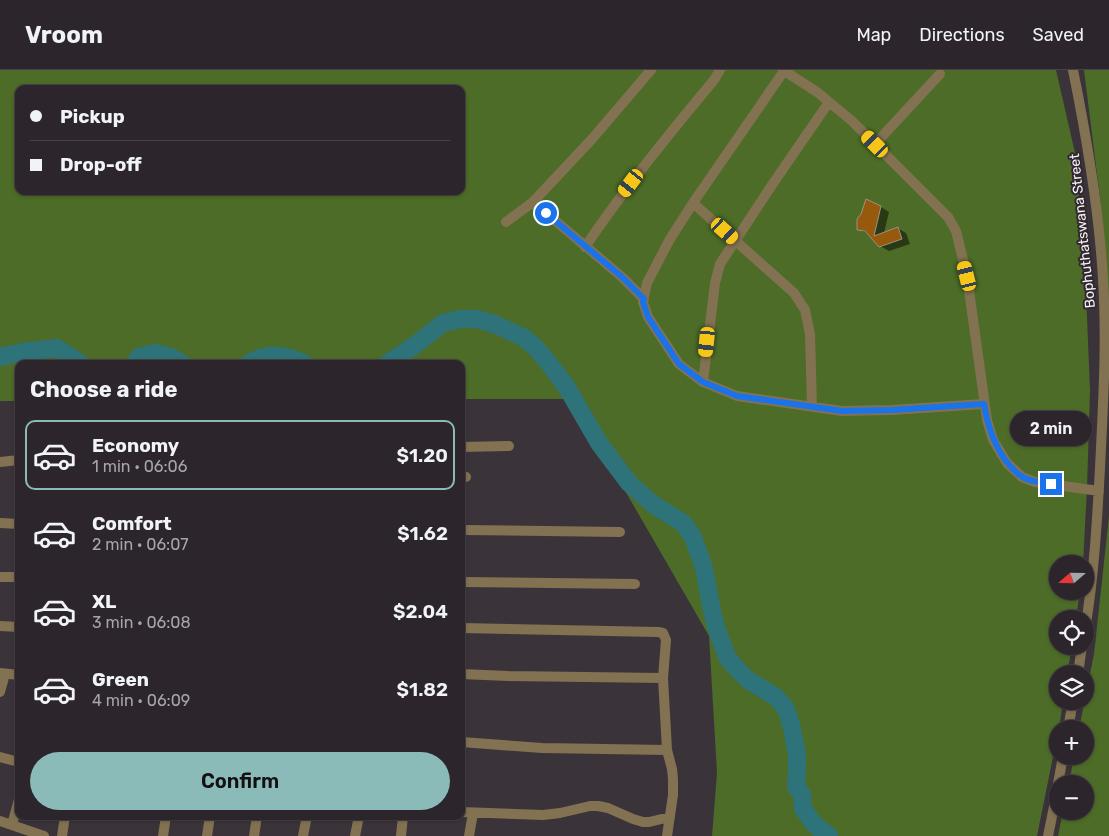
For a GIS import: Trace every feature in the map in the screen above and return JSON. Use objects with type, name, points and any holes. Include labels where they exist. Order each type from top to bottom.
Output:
[{"type":"street","points":[[506,222],[533,202],[592,139],[651,70]]},
{"type":"street","points":[[585,247],[609,212],[720,70]]},
{"type":"street","points":[[984,404],[842,411],[737,396],[703,382],[679,364],[648,317],[643,302],[647,283],[670,239],[783,70],[817,92],[852,121],[948,217],[956,231],[967,276],[984,404],[986,420],[993,440],[1007,463],[1022,477],[1036,482],[1099,491]]},
{"type":"street","name":"Bophuthatswana Street","points":[[1073,70],[1093,181],[1103,279],[1103,414],[1099,491],[1088,610]]},
{"type":"street","points":[[875,144],[940,74]]},
{"type":"street","points":[[703,382],[715,283],[720,264],[829,102]]},
{"type":"street","points":[[533,202],[622,277],[644,299]]},
{"type":"street","points":[[693,203],[794,293],[805,310],[810,334],[812,406]]},
{"type":"street","points":[[465,447],[509,446]]},
{"type":"street","points":[[0,462],[15,460]]},
{"type":"street","points":[[0,523],[15,524]]},
{"type":"street","points":[[465,530],[620,532]]},
{"type":"street","points":[[0,577],[15,577]]},
{"type":"street","points":[[465,582],[635,584]]},
{"type":"street","points":[[0,626],[15,626]]},
{"type":"street","points":[[465,628],[663,633],[666,640],[663,678],[667,750],[673,779],[673,794],[666,836]]},
{"type":"street","points":[[0,692],[3,674]]},
{"type":"street","points":[[465,674],[663,678]]},
{"type":"street","points":[[465,742],[542,748],[667,750]]},
{"type":"street","points":[[0,757],[15,761]]},
{"type":"street","points":[[465,812],[543,815],[598,806],[643,822],[670,817]]},
{"type":"street","points":[[12,825],[15,813]]},
{"type":"street","points":[[469,836],[473,813]]},
{"type":"street","points":[[62,836],[64,820]]},
{"type":"street","points":[[163,836],[165,820]]},
{"type":"street","points":[[207,836],[209,820]]},
{"type":"street","points":[[254,836],[256,820]]},
{"type":"street","points":[[303,836],[306,820]]},
{"type":"street","points":[[354,836],[358,820]]},
{"type":"street","points":[[401,836],[403,820]]},
{"type":"street","points":[[1048,836],[1051,820]]},
{"type":"street","points":[[0,821],[44,836]]},
{"type":"green space","points":[[0,70],[1056,70],[1075,153],[1085,267],[1090,391],[1083,555],[1049,555],[1049,600],[1079,600],[1077,610],[1049,610],[1049,655],[1070,655],[1069,665],[1049,665],[1049,710],[1062,710],[1060,720],[1049,720],[1049,765],[1051,765],[1037,836],[712,836],[717,773],[709,636],[572,399],[465,399],[465,360],[15,360],[15,401],[0,401]]},
{"type":"green space","points":[[1084,70],[1109,70],[1109,317],[1100,198]]},
{"type":"green space","points":[[1109,516],[1109,836],[1058,836],[1061,820],[1094,820],[1094,775],[1071,775],[1072,765],[1094,765],[1094,720],[1081,720],[1083,710],[1094,710],[1094,665],[1092,665]]},
{"type":"building","points":[[866,199],[881,206],[874,236],[898,227],[902,239],[879,247],[865,231],[857,230],[857,219],[861,214]]},
{"type":"waterway","points":[[393,360],[443,323],[460,319],[476,319],[494,324],[523,337],[535,347],[566,386],[599,443],[629,483],[654,505],[683,523],[693,537],[704,568],[716,627],[727,657],[748,680],[776,697],[786,709],[797,754],[796,787],[802,794],[803,809],[814,824],[829,836]]},
{"type":"waterway","points":[[0,357],[57,348],[75,360]]},
{"type":"waterway","points":[[137,360],[139,357],[155,353],[176,360]]},
{"type":"waterway","points":[[257,360],[268,356],[279,356],[295,360]]},
{"type":"route","points":[[546,213],[622,277],[644,299],[643,302],[648,317],[679,364],[703,382],[737,396],[842,411],[984,404],[986,420],[993,440],[1007,463],[1022,477],[1036,482],[1051,484]]}]
